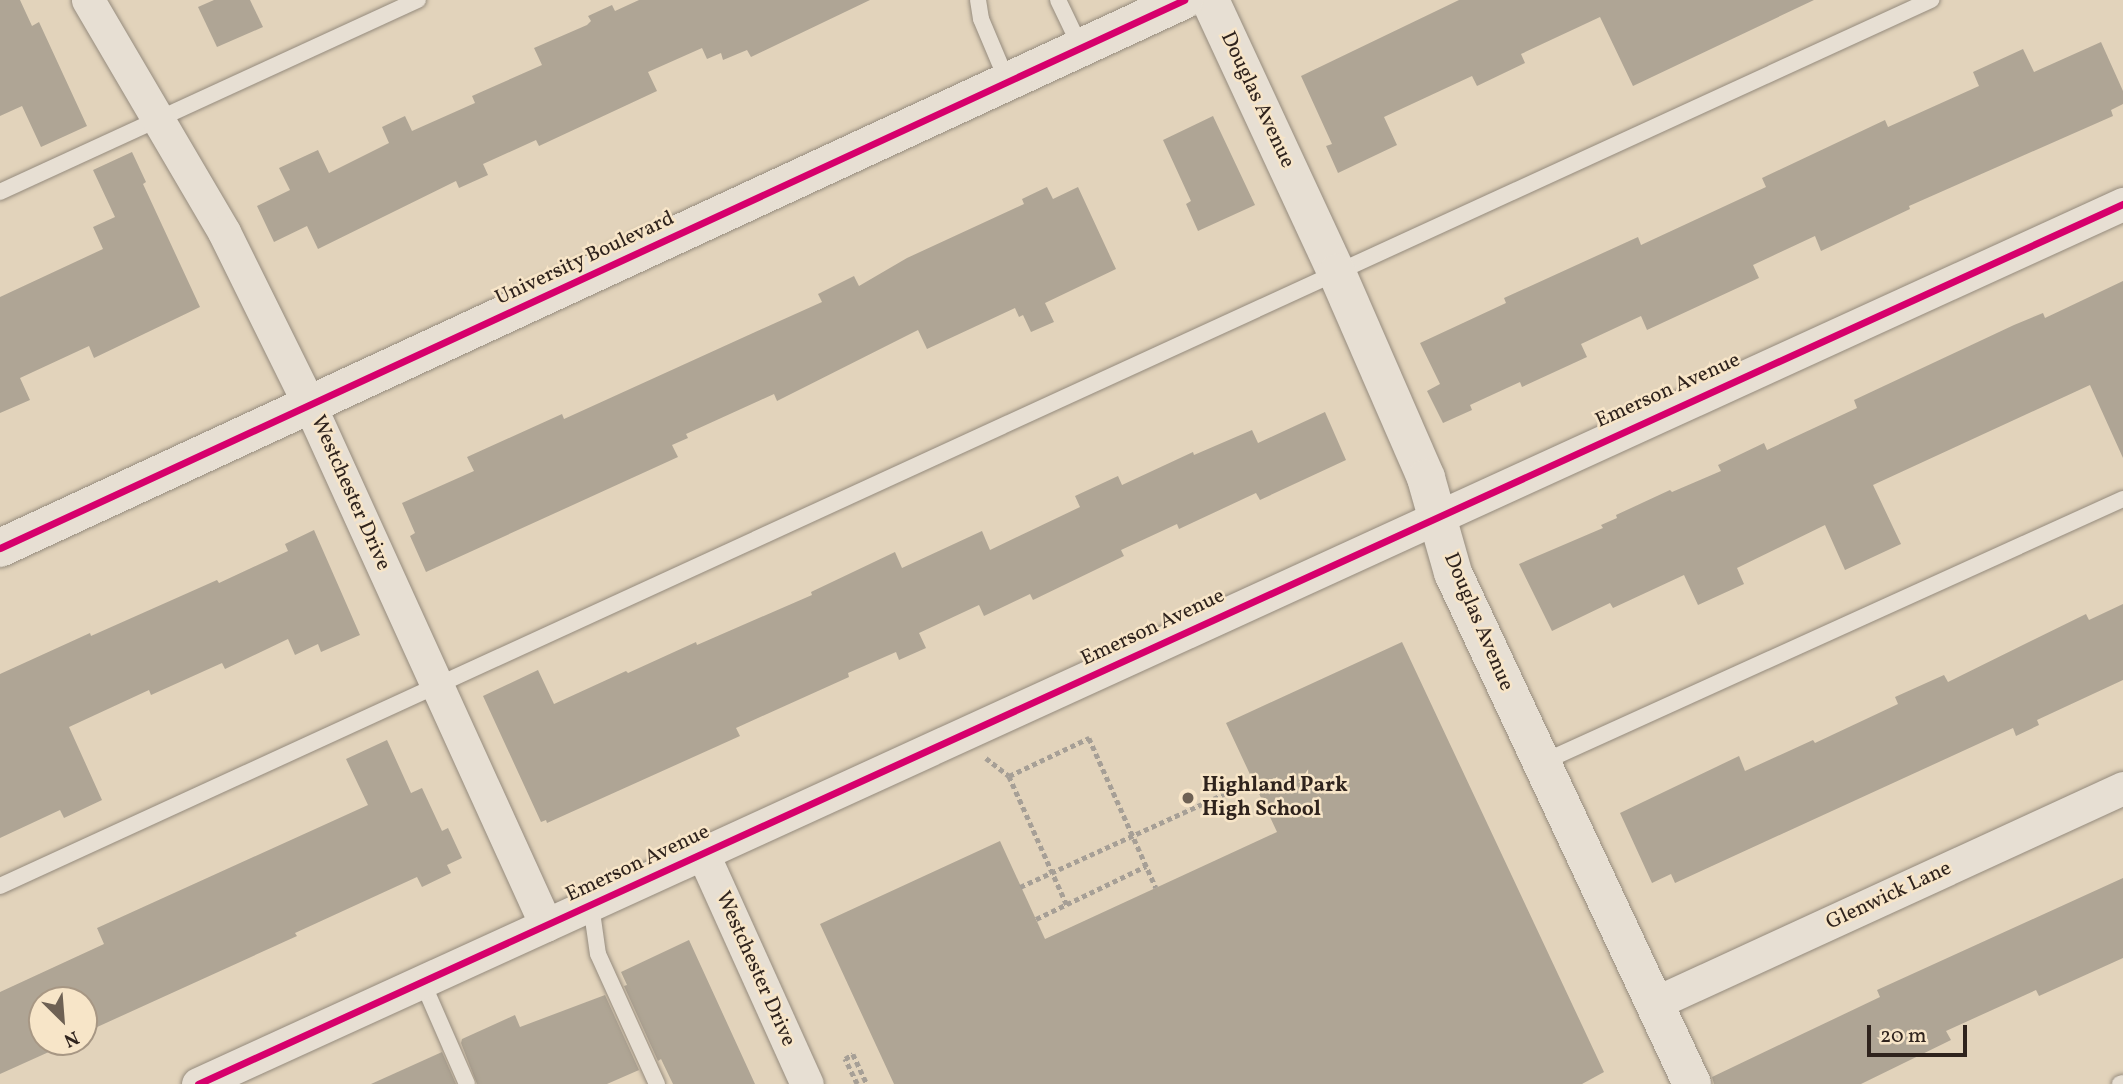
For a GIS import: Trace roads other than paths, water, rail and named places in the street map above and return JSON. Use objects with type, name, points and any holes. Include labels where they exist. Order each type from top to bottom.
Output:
[{"type":"street","name":"Westchester Drive","points":[[88,0],[224,232],[310,406],[546,925]]},
{"type":"street","name":"University Boulevard","points":[[0,548],[1184,0]]},
{"type":"street","name":"Douglas Avenue","points":[[1210,0],[1337,273],[1426,478],[1453,573],[1692,1084]]},
{"type":"street","name":"Emerson Avenue","points":[[198,1084],[2123,204]]},
{"type":"street","name":"Glenwick Lane","points":[[1656,1003],[2123,788]]},
{"type":"street","name":"Westchester Drive","points":[[703,854],[807,1084]]},
{"type":"lane","points":[[0,192],[418,0]]},
{"type":"lane","points":[[978,0],[981,19],[1008,83]]},
{"type":"lane","points":[[1058,0],[1081,48]]},
{"type":"lane","points":[[0,886],[439,687],[1931,0]]},
{"type":"lane","points":[[1541,764],[2123,499]]},
{"type":"lane","points":[[591,905],[598,954],[657,1084]]},
{"type":"lane","points":[[422,981],[467,1084]]},
{"type":"place","name":"Highland Park High School","points":[[1188,798]]}]
